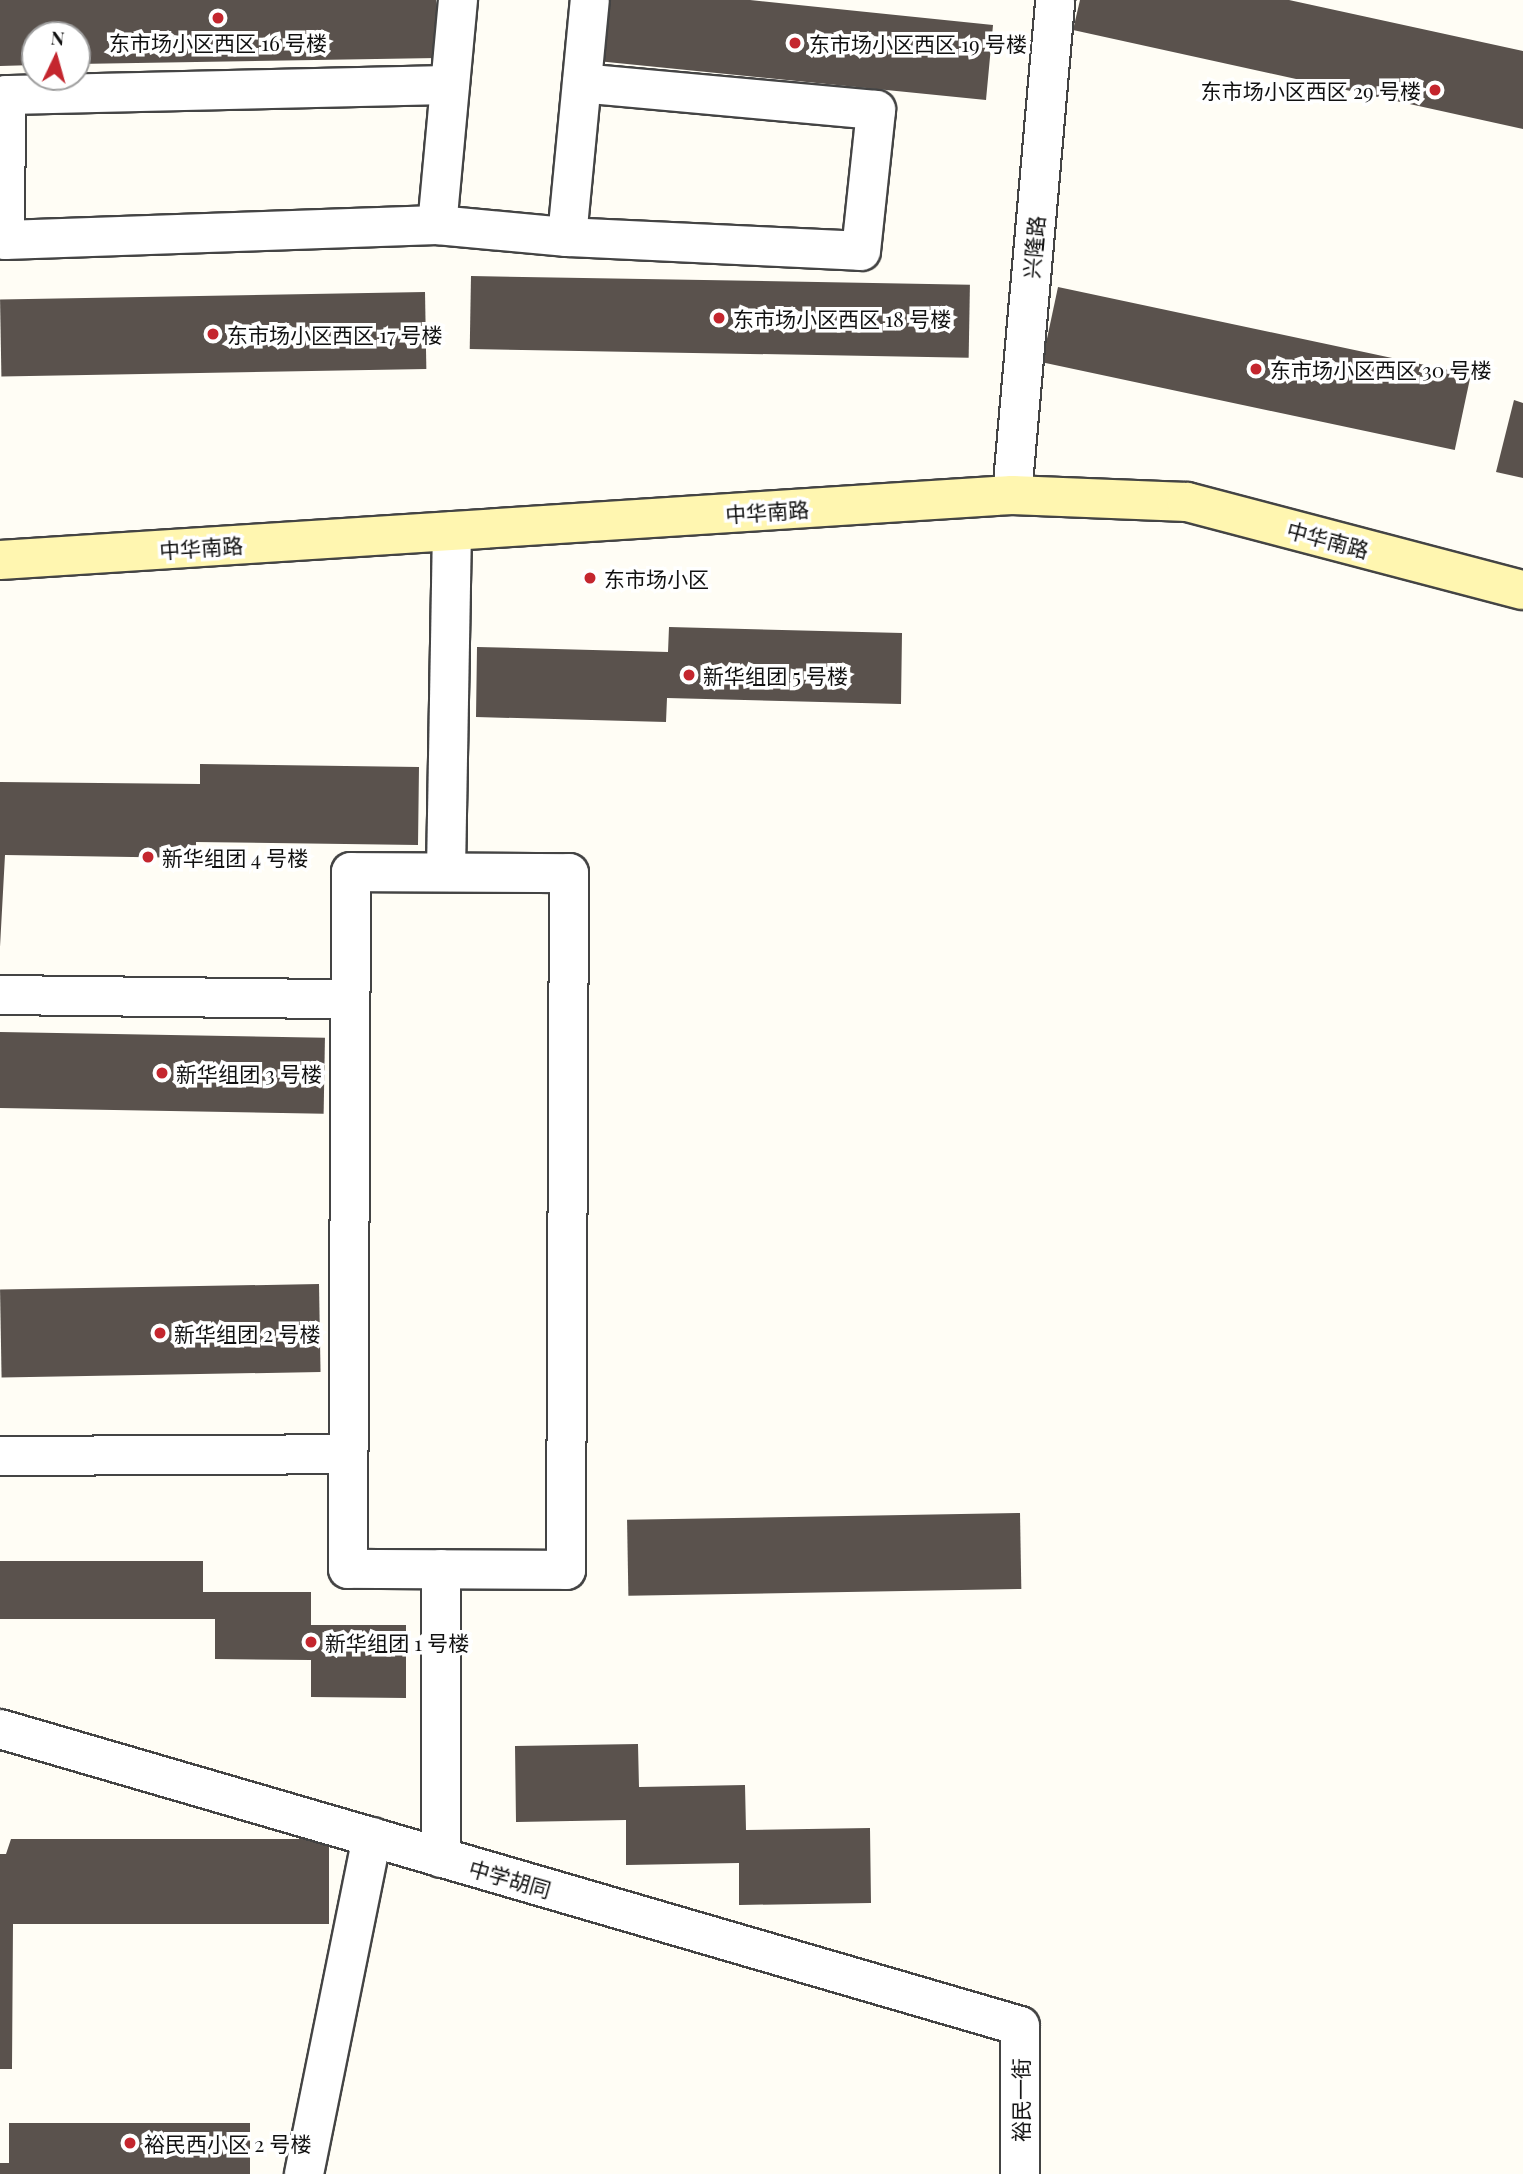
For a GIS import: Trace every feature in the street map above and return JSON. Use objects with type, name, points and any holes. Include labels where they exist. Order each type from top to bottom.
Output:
[{"type":"main road","name":"中华南路","points":[[0,560],[1012,495],[1187,502],[1523,590]]},
{"type":"street","points":[[437,225],[458,0]]},
{"type":"street","points":[[568,237],[590,0]]},
{"type":"street","name":"兴隆路","points":[[1012,495],[1055,0]]},
{"type":"street","points":[[450,85],[6,95],[5,240],[437,225],[568,237],[861,251],[876,110],[582,83]]},
{"type":"street","points":[[446,872],[452,531]]},
{"type":"street","points":[[351,872],[446,872],[569,873],[566,1570],[348,1569],[351,872]]},
{"type":"street","points":[[0,995],[350,999]]},
{"type":"street","points":[[0,1456],[348,1454]]},
{"type":"street","points":[[441,1858],[442,1569]]},
{"type":"street","name":"中学胡同","points":[[0,1729],[1020,2026]]},
{"type":"street","points":[[304,2174],[372,1837]]},
{"type":"street","name":"裕民一街","points":[[1020,2026],[1020,2174]]},
{"type":"building","name":"东市场小区西区 16 号楼","points":[[0,0],[436,0],[437,58],[91,64],[91,21],[21,21],[21,65],[0,66]]},
{"type":"building","name":"东市场小区西区 19 号楼","points":[[603,0],[750,0],[993,25],[986,100],[597,61]]},
{"type":"building","name":"东市场小区西区 29 号楼","points":[[1080,0],[1289,0],[1523,51],[1523,129],[1073,30]]},
{"type":"building","name":"东市场小区西区 18 号楼","points":[[471,276],[970,285],[969,358],[470,349]]},
{"type":"building","name":"东市场小区西区 30 号楼","points":[[1058,287],[1471,375],[1455,450],[1042,362]]},
{"type":"building","name":"东市场小区西区 17 号楼","points":[[425,292],[426,369],[1,376],[0,299]]},
{"type":"building","points":[[1514,400],[1523,403],[1523,478],[1496,472]]},
{"type":"building","name":"新华组团 5 号楼","points":[[669,627],[902,633],[901,704],[667,698],[666,722],[476,717],[477,647],[668,652]]},
{"type":"building","name":"新华组团 4 号楼","points":[[200,764],[419,767],[418,845],[196,842],[196,858],[5,855],[0,947],[0,782],[200,784]]},
{"type":"building","name":"新华组团 3 号楼","points":[[0,1032],[325,1038],[324,1114],[0,1108]]},
{"type":"building","name":"新华组团 2 号楼","points":[[319,1284],[321,1372],[2,1378],[0,1290]]},
{"type":"building","points":[[1020,1513],[1021,1589],[628,1596],[627,1520]]},
{"type":"building","name":"新华组团 1 号楼","points":[[0,1561],[203,1561],[203,1592],[311,1592],[311,1625],[406,1625],[406,1698],[311,1697],[311,1660],[215,1659],[215,1619],[0,1619]]},
{"type":"building","points":[[638,1744],[639,1787],[745,1785],[746,1830],[870,1828],[871,1903],[739,1905],[739,1863],[626,1865],[626,1820],[516,1822],[515,1746]]},
{"type":"building","points":[[11,1839],[329,1839],[329,1924],[13,1924],[12,2069],[0,2069],[0,1854],[6,1854]]},
{"type":"building","name":"裕民西小区 2 号楼","points":[[9,2123],[250,2123],[250,2174],[0,2174],[0,2163],[9,2163]]},
{"type":"place","name":"东市场小区西区 16 号楼","points":[[218,18]]},
{"type":"place","name":"东市场小区西区 19 号楼","points":[[795,43]]},
{"type":"place","name":"东市场小区西区 29 号楼","points":[[1435,90]]},
{"type":"place","name":"东市场小区西区 18 号楼","points":[[719,318]]},
{"type":"place","name":"东市场小区西区 17 号楼","points":[[213,334]]},
{"type":"place","name":"东市场小区西区 30 号楼","points":[[1256,369]]},
{"type":"place","name":"东市场小区","points":[[590,578]]},
{"type":"place","name":"新华组团 5 号楼","points":[[689,675]]},
{"type":"place","name":"新华组团 4 号楼","points":[[148,857]]},
{"type":"place","name":"新华组团 3 号楼","points":[[162,1073]]},
{"type":"place","name":"新华组团 2 号楼","points":[[160,1333]]},
{"type":"place","name":"新华组团 1 号楼","points":[[311,1642]]},
{"type":"place","name":"裕民西小区 2 号楼","points":[[130,2143]]}]
